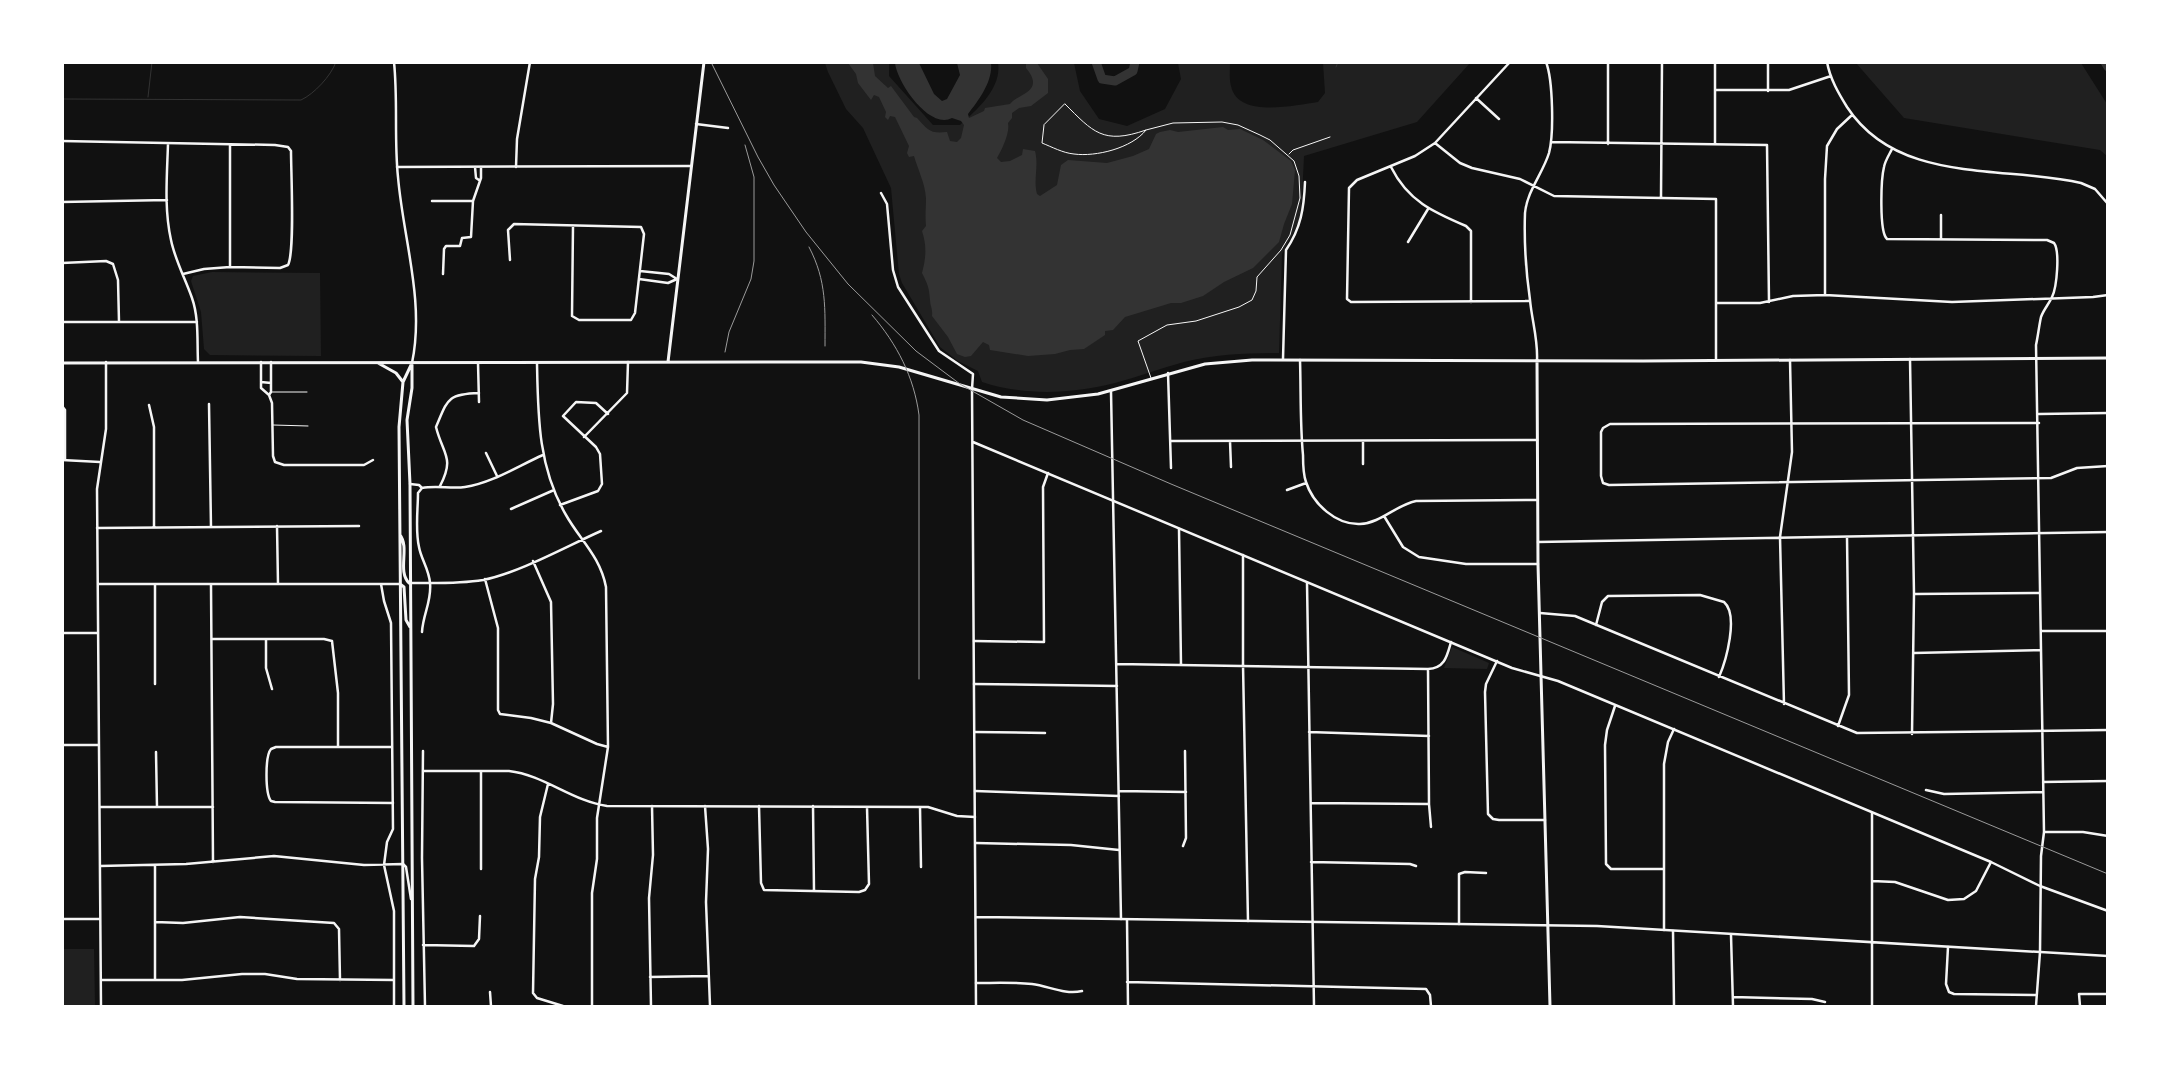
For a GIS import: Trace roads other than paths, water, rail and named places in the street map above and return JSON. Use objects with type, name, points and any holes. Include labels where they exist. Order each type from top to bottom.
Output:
[{"type":"main road","points":[[668,362],[704,62]]},
{"type":"main road","points":[[62,363],[868,362],[907,369],[972,390],[1008,398],[1047,400],[1081,397],[1111,391],[1168,373],[1223,362],[1283,360],[1910,360],[2108,358]]},
{"type":"main road","points":[[1537,360],[1538,564],[1550,1006]]},
{"type":"main road","points":[[378,363],[396,373],[403,382]]},
{"type":"main road","points":[[404,1006],[399,427],[403,382],[412,363]]},
{"type":"main road","points":[[412,363],[407,435],[410,484],[413,1006]]},
{"type":"main road","points":[[400,535],[403,540],[404,576],[410,583]]},
{"type":"main road","points":[[400,584],[404,587],[406,620],[410,627]]},
{"type":"street","points":[[394,62],[397,167],[408,243],[416,322],[412,363]]},
{"type":"street","points":[[516,167],[518,132],[530,62]]},
{"type":"street","points":[[1510,62],[1435,143],[1415,156],[1357,180],[1349,188],[1348,301],[1530,301]]},
{"type":"street","points":[[1537,360],[1535,325],[1530,301],[1525,213],[1534,184],[1549,153],[1551,142],[1551,88],[1546,62]]},
{"type":"street","points":[[1608,62],[1608,144]]},
{"type":"street","points":[[1661,197],[1662,62]]},
{"type":"street","points":[[1715,62],[1715,144]]},
{"type":"street","points":[[1768,62],[1768,91]]},
{"type":"street","points":[[1827,62],[1831,76],[1852,115],[1862,126],[1892,149],[1916,158],[1949,166],[2081,183],[2095,190],[2108,204]]},
{"type":"street","points":[[1715,90],[1789,90],[1831,76]]},
{"type":"street","points":[[1476,98],[1499,119]]},
{"type":"street","points":[[1825,296],[1824,178],[1826,146],[1837,129],[1852,115]]},
{"type":"street","points":[[696,124],[728,128]]},
{"type":"street","points":[[62,141],[288,147],[291,151],[290,261],[288,266],[280,268],[230,267],[204,269],[182,274]]},
{"type":"street","points":[[1551,142],[1767,145],[1769,302]]},
{"type":"street","points":[[1435,143],[1460,162],[1472,168],[1520,179],[1534,184],[1549,194],[1558,196],[1714,197],[1716,199],[1716,360]]},
{"type":"street","points":[[168,144],[167,200],[171,242],[192,298],[197,322],[198,362]]},
{"type":"street","points":[[230,145],[230,267]]},
{"type":"street","points":[[1892,149],[1883,174],[1883,235],[1890,240],[2051,241],[2057,246],[2058,251],[2052,297],[2041,317],[2036,344],[2044,832],[2040,886],[2040,952],[2036,1006]]},
{"type":"street","points":[[397,167],[691,166]]},
{"type":"street","points":[[475,167],[476,178],[479,180]]},
{"type":"street","points":[[442,274],[444,248],[446,246],[460,246],[462,238],[471,237],[473,201],[481,178],[481,167]]},
{"type":"street","points":[[1391,167],[1401,184],[1428,209],[1471,230],[1471,302]]},
{"type":"street","points":[[1283,360],[1286,250],[1301,223],[1304,212],[1305,182]]},
{"type":"street","points":[[881,193],[888,208],[893,270],[898,287],[939,351],[973,374],[976,1006]]},
{"type":"street","points":[[62,202],[167,200]]},
{"type":"street","points":[[432,201],[473,201]]},
{"type":"street","points":[[1408,242],[1428,209]]},
{"type":"street","points":[[1941,215],[1941,240]]},
{"type":"street","points":[[510,260],[508,230],[514,224],[641,227],[644,234],[635,313],[631,320],[575,319],[572,316],[573,226]]},
{"type":"street","points":[[62,263],[106,261],[113,264],[118,280],[118,322]]},
{"type":"street","points":[[640,270],[669,274],[677,279]]},
{"type":"street","points":[[639,279],[668,283],[677,279]]},
{"type":"street","points":[[1716,303],[1769,302],[1793,296],[1952,302],[2093,297],[2108,294]]},
{"type":"street","points":[[62,322],[197,322]]},
{"type":"street","points":[[1300,360],[1301,441],[1306,483],[1316,501],[1324,510],[1352,524],[1368,523],[1409,502],[1416,501],[1537,500]]},
{"type":"street","points":[[1784,704],[1780,537],[1792,452],[1790,360]]},
{"type":"street","points":[[1910,360],[1914,594],[1912,734]]},
{"type":"street","points":[[102,1006],[97,528],[100,462],[106,429],[106,362]]},
{"type":"street","points":[[261,362],[261,388],[270,393]]},
{"type":"street","points":[[271,362],[270,393],[272,403],[273,456],[278,464],[364,464],[373,460]]},
{"type":"street","points":[[584,437],[628,391],[628,362]]},
{"type":"street","points":[[478,363],[479,402]]},
{"type":"street","points":[[537,363],[538,422],[543,455],[560,505],[600,565],[606,587],[608,747],[599,804],[597,858],[592,893],[592,1006]]},
{"type":"street","points":[[1168,373],[1171,468]]},
{"type":"street","points":[[261,382],[271,382]]},
{"type":"street","points":[[1111,391],[1121,920]]},
{"type":"street","points":[[440,486],[447,472],[448,464],[447,455],[440,442],[436,427],[452,396],[479,393]]},
{"type":"street","points":[[560,505],[598,491],[602,484],[600,454],[563,416],[576,402],[596,403],[608,414]]},
{"type":"street","points":[[209,404],[212,527]]},
{"type":"street","points":[[62,406],[65,410],[64,460],[100,462]]},
{"type":"street","points":[[149,406],[154,427],[154,527]]},
{"type":"street","points":[[2038,414],[2108,413]]},
{"type":"street","points":[[2038,423],[1610,424],[1603,428],[1601,432],[1601,476],[1603,483],[1609,485],[2039,478],[2054,477],[2073,469],[2087,466],[2108,466]]},
{"type":"street","points":[[1170,440],[1537,440]]},
{"type":"street","points":[[1230,441],[1232,466]]},
{"type":"street","points":[[1363,441],[1363,464]]},
{"type":"street","points":[[973,442],[1512,668],[1542,675],[1991,862],[2040,886],[2108,911]]},
{"type":"street","points":[[486,453],[497,476]]},
{"type":"street","points":[[410,484],[419,485],[422,488],[440,486],[464,488],[497,476],[543,455]]},
{"type":"street","points":[[974,641],[1044,642],[1043,487],[1048,473]]},
{"type":"street","points":[[1286,490],[1306,483]]},
{"type":"street","points":[[422,488],[418,493],[419,548],[428,568],[430,583],[430,604],[422,620],[422,632]]},
{"type":"street","points":[[511,509],[554,490]]},
{"type":"street","points":[[1384,516],[1403,547],[1419,558],[1466,564],[1538,564]]},
{"type":"street","points":[[277,526],[278,584]]},
{"type":"street","points":[[97,528],[359,526]]},
{"type":"street","points":[[1179,529],[1181,665]]},
{"type":"street","points":[[410,583],[485,579],[533,561],[601,531]]},
{"type":"street","points":[[1538,542],[2108,532]]},
{"type":"street","points":[[1838,726],[1848,695],[1847,537]]},
{"type":"street","points":[[1244,555],[1243,665],[1248,921]]},
{"type":"street","points":[[533,561],[551,602],[553,704],[551,724]]},
{"type":"street","points":[[485,579],[498,628],[498,710],[500,714],[531,718],[551,724],[608,747]]},
{"type":"street","points":[[1307,583],[1314,1006]]},
{"type":"street","points":[[98,584],[400,584]]},
{"type":"street","points":[[155,584],[155,684]]},
{"type":"street","points":[[381,584],[391,623],[393,829],[387,842],[384,865],[394,902],[394,1006]]},
{"type":"street","points":[[211,585],[214,862]]},
{"type":"street","points":[[1914,594],[2040,593]]},
{"type":"street","points":[[1596,625],[1602,602],[1608,596],[1700,595],[1724,602],[1729,607],[1730,612],[1729,648],[1719,676]]},
{"type":"street","points":[[1540,613],[1566,614],[1596,625],[1857,733],[1868,735],[2108,730]]},
{"type":"street","points":[[2041,631],[2108,631]]},
{"type":"street","points":[[62,632],[98,633]]},
{"type":"street","points":[[212,639],[324,638],[332,641],[338,693],[338,747]]},
{"type":"street","points":[[266,639],[266,668],[272,689]]},
{"type":"street","points":[[1116,664],[1428,669],[1436,668],[1443,664],[1451,642]]},
{"type":"street","points":[[1914,652],[2041,650]]},
{"type":"street","points":[[1497,661],[1489,677],[1485,692],[1488,814],[1493,819],[1499,820],[1545,820]]},
{"type":"street","points":[[1428,669],[1429,804],[1432,827]]},
{"type":"street","points":[[974,684],[1117,686]]},
{"type":"street","points":[[1615,706],[1607,730],[1605,745],[1605,855],[1608,867],[1611,869],[1664,869]]},
{"type":"street","points":[[1664,930],[1664,764],[1668,742],[1674,729]]},
{"type":"street","points":[[975,732],[1045,733]]},
{"type":"street","points":[[1309,732],[1429,736]]},
{"type":"street","points":[[62,745],[99,745]]},
{"type":"street","points":[[392,747],[272,748],[268,756],[267,789],[270,799],[275,802],[393,803]]},
{"type":"street","points":[[423,751],[423,945],[425,1006]]},
{"type":"street","points":[[1183,846],[1186,838],[1186,751]]},
{"type":"street","points":[[156,752],[157,807]]},
{"type":"street","points":[[423,771],[522,773],[599,804],[652,806],[933,807],[962,816],[975,817]]},
{"type":"street","points":[[481,771],[481,869]]},
{"type":"street","points":[[2043,782],[2108,781]]},
{"type":"street","points":[[548,784],[540,817],[539,853],[533,902],[534,996],[562,1006]]},
{"type":"street","points":[[1926,790],[1944,794],[2043,792]]},
{"type":"street","points":[[975,791],[1118,796]]},
{"type":"street","points":[[1119,791],[1186,792]]},
{"type":"street","points":[[1310,803],[1429,804]]},
{"type":"street","points":[[651,1006],[649,898],[653,855],[652,806]]},
{"type":"street","points":[[705,806],[708,849],[706,902],[710,1006]]},
{"type":"street","points":[[760,806],[761,885],[764,890],[814,892],[862,891],[867,888],[867,807]]},
{"type":"street","points":[[813,806],[814,892]]},
{"type":"street","points":[[100,807],[213,808]]},
{"type":"street","points":[[920,807],[921,867]]},
{"type":"street","points":[[1872,813],[1872,1006]]},
{"type":"street","points":[[2044,832],[2083,832],[2108,836]]},
{"type":"street","points":[[976,843],[1071,846],[1119,850]]},
{"type":"street","points":[[100,866],[155,866],[274,856],[328,862],[384,865],[403,864],[406,868],[413,907]]},
{"type":"street","points":[[1311,862],[1410,864],[1416,866]]},
{"type":"street","points":[[1872,881],[1895,882],[1948,900],[1964,899],[1976,891],[1991,862]]},
{"type":"street","points":[[155,866],[155,980]]},
{"type":"street","points":[[1459,924],[1460,874],[1465,872],[1486,873]]},
{"type":"street","points":[[423,945],[474,946],[479,939],[480,916]]},
{"type":"street","points":[[155,922],[183,923],[240,917],[334,923],[339,928],[340,980]]},
{"type":"street","points":[[976,917],[1548,925],[2108,956]]},
{"type":"street","points":[[62,920],[100,919]]},
{"type":"street","points":[[1127,920],[1128,1006]]},
{"type":"street","points":[[1673,931],[1674,1006]]},
{"type":"street","points":[[1731,935],[1733,1006]]},
{"type":"street","points":[[1948,946],[1946,984],[1949,992],[1954,994],[2036,994]]},
{"type":"street","points":[[101,980],[155,980],[242,974],[340,980],[394,980]]},
{"type":"street","points":[[650,977],[709,976]]},
{"type":"street","points":[[1127,982],[1428,990],[1431,1006]]},
{"type":"street","points":[[976,983],[1044,985],[1064,992],[1082,991]]},
{"type":"street","points":[[490,992],[491,1006]]},
{"type":"street","points":[[2080,1006],[2080,994],[2108,994]]},
{"type":"street","points":[[1733,997],[1812,999],[1825,1002]]},
{"type":"lane","points":[[1146,130],[1138,138],[1127,144],[1086,154],[1070,154],[1042,143],[1044,125],[1065,104],[1089,128],[1098,134],[1121,136],[1174,123],[1227,122],[1266,137],[1288,154],[1296,164],[1300,179],[1300,204],[1294,226],[1285,245],[1257,277],[1254,297],[1243,305],[1196,321],[1167,325],[1138,341],[1152,378]]},
{"type":"lane","points":[[1288,154],[1293,150],[1330,137]]},
{"type":"lane","points":[[270,393],[307,392]]},
{"type":"lane","points":[[272,425],[308,426]]},
{"type":"waterway","points":[[148,97],[152,62]]},
{"type":"waterway","points":[[62,99],[301,100],[322,84],[336,62]]},
{"type":"waterway","points":[[1096,62],[1102,79],[1115,81],[1133,71],[1135,62]]},
{"type":"waterway","points":[[1336,67],[1338,62]]},
{"type":"waterway","points":[[2105,62],[2108,67]]},
{"type":"railway","points":[[711,62],[758,157],[774,185],[806,232],[848,284],[916,351],[960,384],[1023,420],[1171,484],[2108,874]]},
{"type":"railway","points":[[725,352],[729,332],[751,279],[754,261],[754,177],[745,145]]},
{"type":"railway","points":[[809,247],[815,259],[824,295],[825,346]]},
{"type":"railway","points":[[872,315],[897,349],[909,374],[919,415],[919,679]]}]
